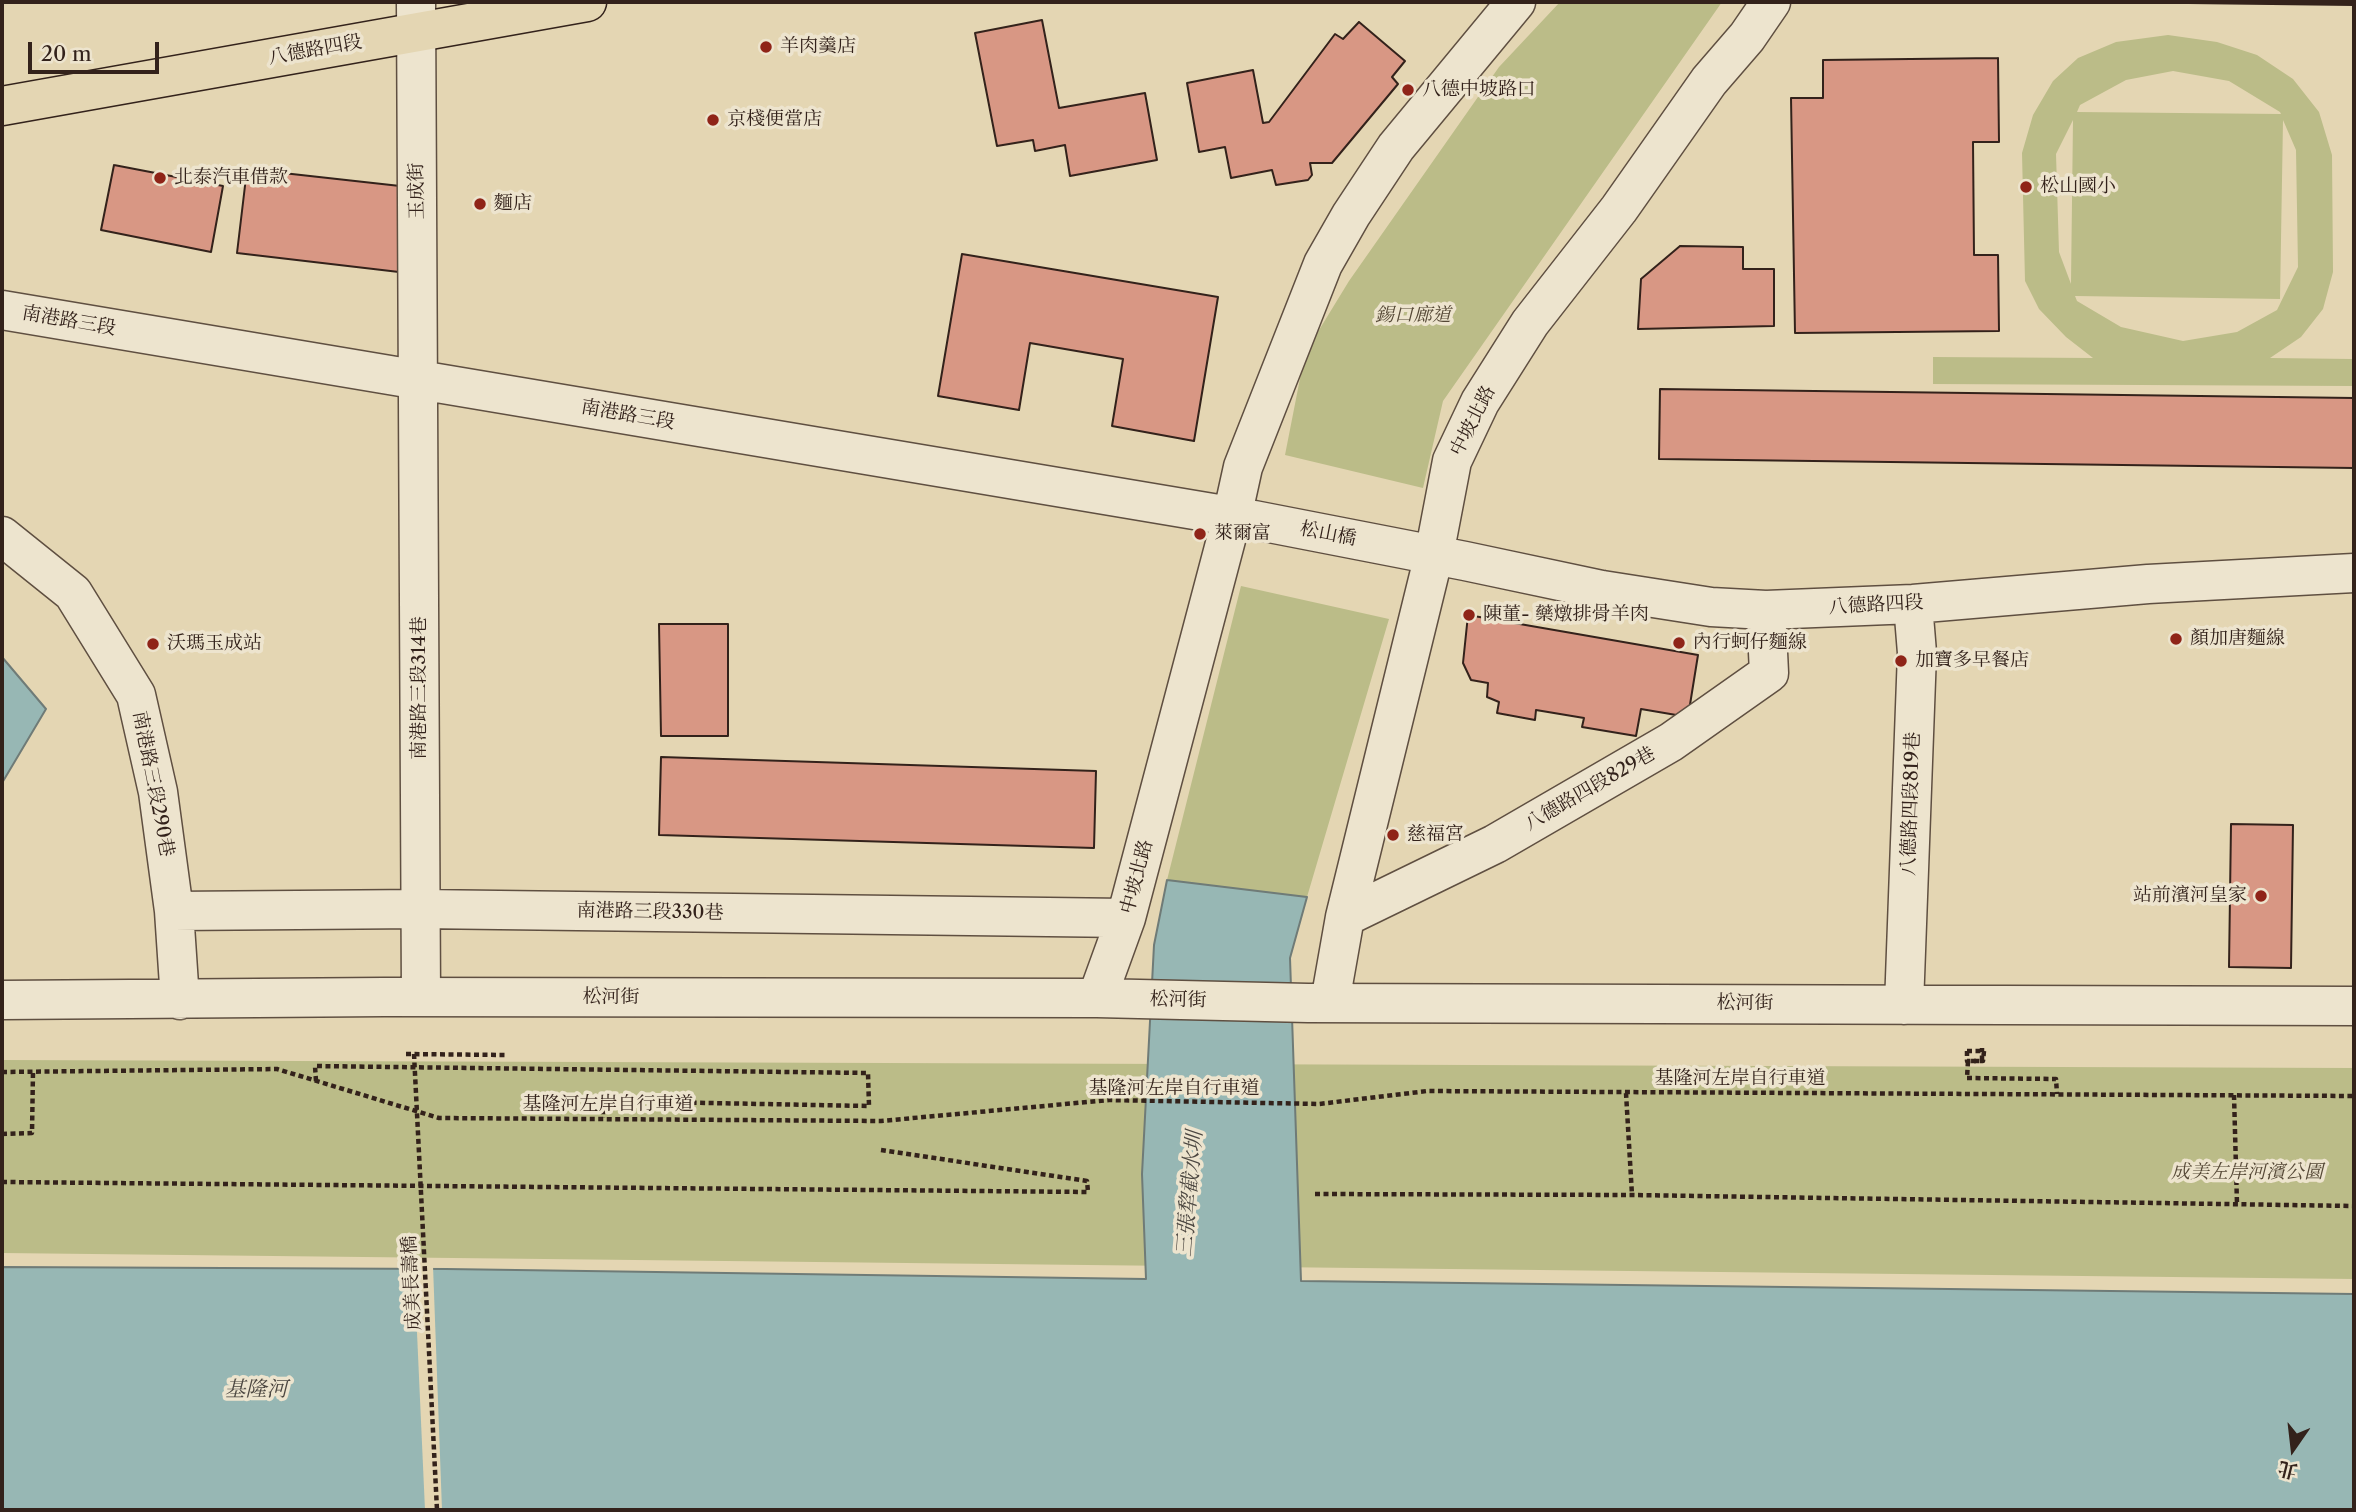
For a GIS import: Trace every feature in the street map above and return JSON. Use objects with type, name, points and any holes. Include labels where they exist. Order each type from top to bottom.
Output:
[{"type":"main road","name":"八德路四段","points":[[2,106],[416,17],[587,2]]},
{"type":"street","name":"中坡北路","points":[[1097,998],[1126,918],[1243,519],[1243,467],[1323,264],[1396,146],[1516,2]]},
{"type":"street","name":"中坡北路","points":[[1319,1002],[1345,917],[1418,551],[1452,461],[1480,402],[1530,323],[1619,209],[1709,81],[1747,37],[1771,2]]},
{"type":"street","name":"玉成街","points":[[416,17],[418,380]]},
{"type":"street","name":"南港路三段","points":[[2,310],[1243,519]]},
{"type":"street","name":"南港路三段314巷","points":[[418,380],[421,997]]},
{"type":"street","name":"松山橋","points":[[1243,519],[1418,551]]},
{"type":"street","name":"南港路三段290巷","points":[[2,536],[73,593],[136,695],[158,792],[174,911],[180,1000]]},
{"type":"street","name":"八德路四段","points":[[1418,551],[1602,590],[1711,607],[1766,610],[1913,604],[2148,584],[2354,573]]},
{"type":"street","name":"八德路四段819巷","points":[[1904,1005],[1917,653],[1913,604]]},
{"type":"street","name":"八德路四段829巷","points":[[1345,917],[1495,844],[1671,742],[1769,673],[1766,610]]},
{"type":"street","name":"南港路三段330巷","points":[[174,911],[421,909],[1126,918]]},
{"type":"street","name":"松河街","points":[[2,1000],[421,997],[1097,998],[1319,1002],[2354,1006]]},
{"type":"path","points":[[1982,1061],[1967,1061],[1967,1051],[1984,1051],[1983,1061],[1968,1061],[1968,1078],[2056,1079],[2057,1094]]},
{"type":"path","points":[[406,1054],[507,1055]]},
{"type":"path","name":"成美長壽橋","points":[[415,1054],[437,1510]]},
{"type":"path","points":[[316,1081],[315,1066],[868,1073],[869,1106],[603,1101],[603,1118]]},
{"type":"path","name":"基隆河左岸自行車道","points":[[2,1072],[277,1069],[439,1118],[881,1121],[1109,1100],[1319,1104],[1427,1091],[2354,1096]]},
{"type":"path","points":[[2,1134],[32,1133],[33,1072]]},
{"type":"path","points":[[1626,1093],[1632,1195]]},
{"type":"path","points":[[2234,1095],[2237,1204]]},
{"type":"path","points":[[2,1182],[1088,1192],[1087,1181],[881,1150]]},
{"type":"path","points":[[1315,1194],[1632,1195],[2354,1206]]},
{"type":"green space","name":"錫口廊道","points":[[1560,2],[1722,2],[1443,401],[1423,488],[1285,455],[1305,353],[1349,281],[1499,67]]},
{"type":"green space","points":[[2168,35],[2217,42],[2257,55],[2293,79],[2319,112],[2332,155],[2333,272],[2323,309],[2301,337],[2270,358],[2352,359],[2352,386],[1933,384],[1933,357],[2093,358],[2066,337],[2039,309],[2025,281],[2022,153],[2033,115],[2053,81],[2078,58],[2116,42]],"holes":[[[2173,71],[2229,81],[2281,114],[2077,112],[2080,105],[2126,80]],[[2073,120],[2071,284],[2059,252],[2056,154]],[[2283,120],[2296,150],[2298,267],[2277,310],[2237,332],[2183,341],[2121,327],[2077,301],[2075,296],[2280,299]]]},
{"type":"green space","points":[[1241,586],[1389,619],[1307,897],[1167,880]]},
{"type":"green space","name":"成美左岸河濱公園","points":[[2,1060],[2354,1068],[2354,1279],[2,1253]]},
{"type":"water","points":[[2,657],[46,709],[2,783]]},
{"type":"water","name":"基隆河","points":[[1167,880],[1307,897],[1290,958],[1301,1281],[2354,1294],[2354,1510],[2,1510],[2,1267],[446,1269],[1146,1279],[1142,1174],[1154,945]]},
{"type":"pier","points":[[414,1266],[433,1266],[442,1510],[425,1510]]},
{"type":"building","points":[[2106,2],[2354,2],[2354,5]]},
{"type":"building","points":[[1042,20],[1059,108],[1145,93],[1157,160],[1070,176],[1065,145],[1035,151],[1033,140],[997,146],[975,33]]},
{"type":"building","points":[[1359,22],[1405,61],[1392,77],[1398,84],[1332,163],[1310,163],[1312,175],[1308,180],[1276,185],[1272,170],[1231,178],[1225,147],[1199,152],[1187,83],[1253,70],[1263,123],[1269,122],[1335,34],[1343,39]]},
{"type":"building","points":[[1998,58],[1999,142],[1973,142],[1974,255],[1998,255],[1999,331],[1795,333],[1791,98],[1823,98],[1823,60]]},
{"type":"building","points":[[114,165],[223,186],[211,252],[101,230]]},
{"type":"building","points":[[247,169],[409,187],[399,272],[237,253]]},
{"type":"building","points":[[1680,246],[1743,247],[1743,269],[1774,269],[1774,326],[1638,329],[1641,279]]},
{"type":"building","points":[[962,254],[1218,297],[1194,441],[1112,426],[1123,359],[1030,343],[1019,410],[938,396]]},
{"type":"building","points":[[1660,389],[2354,398],[2354,468],[1659,459]]},
{"type":"building","points":[[1468,615],[1698,655],[1688,717],[1641,709],[1636,736],[1582,727],[1584,718],[1536,710],[1535,720],[1497,713],[1499,702],[1487,697],[1488,683],[1471,680],[1463,663]]},
{"type":"building","points":[[659,624],[728,624],[728,736],[661,736]]},
{"type":"building","points":[[661,757],[1096,771],[1094,848],[659,835]]},
{"type":"building","name":"站前濱河皇家","points":[[2231,824],[2293,825],[2291,968],[2229,967]]},
{"type":"place","name":"羊肉羹店","points":[[766,47]]},
{"type":"place","name":"八德中坡路口","points":[[1408,90]]},
{"type":"place","name":"京棧便當店","points":[[713,120]]},
{"type":"place","name":"北泰汽車借款","points":[[160,178]]},
{"type":"place","name":"松山國小","points":[[2026,187]]},
{"type":"place","name":"麵店","points":[[480,204]]},
{"type":"place","name":"萊爾富","points":[[1200,534]]},
{"type":"place","name":"陳董- 藥燉排骨羊肉","points":[[1469,615]]},
{"type":"place","name":"顏加唐麵線","points":[[2176,639]]},
{"type":"place","name":"內行蚵仔麵線","points":[[1679,643]]},
{"type":"place","name":"沃瑪玉成站","points":[[153,644]]},
{"type":"place","name":"加寶多早餐店","points":[[1901,661]]},
{"type":"place","name":"慈福宮","points":[[1393,835]]},
{"type":"place","name":"站前濱河皇家","points":[[2261,896]]},
{"type":"water label","name":"三張犂截水圳","points":[[1190,1194]]}]
